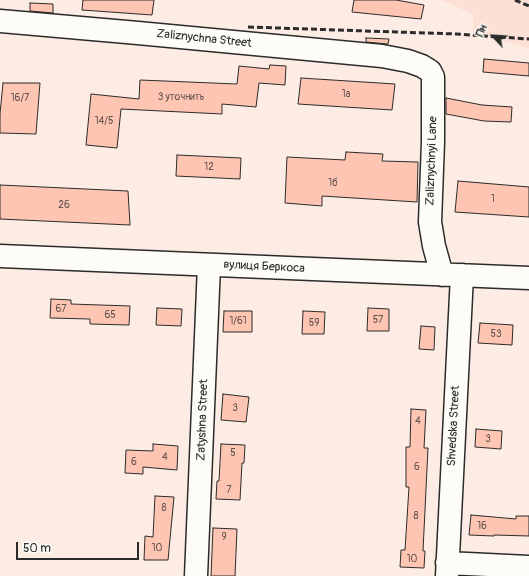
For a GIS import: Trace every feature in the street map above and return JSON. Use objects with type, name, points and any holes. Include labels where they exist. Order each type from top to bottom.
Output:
[{"type":"street","name":"Zaliznychna Street","points":[[0,21],[138,32],[382,56],[408,61]]},
{"type":"street","name":"Zaliznychnyi Lane","points":[[408,61],[422,66],[430,71],[434,77],[430,222],[434,246],[452,275]]},
{"type":"street","name":"вулиця Беркоса","points":[[0,256],[529,278]]},
{"type":"street","name":"Zatyshna Street","points":[[196,576],[209,265]]},
{"type":"street","name":"Shvedska Street","points":[[447,570],[452,275]]},
{"type":"street","points":[[447,570],[529,567]]},
{"type":"shaded area","points":[[441,0],[529,0],[529,48],[473,33],[473,14]]},
{"type":"building","points":[[83,0],[154,0],[152,15],[82,10]]},
{"type":"building","points":[[354,0],[396,0],[424,5],[421,19],[352,12]]},
{"type":"building","points":[[30,3],[53,4],[53,13],[30,11]]},
{"type":"building","points":[[366,38],[389,39],[388,44],[366,42]]},
{"type":"building","points":[[484,59],[529,63],[529,76],[483,72]]},
{"type":"building","points":[[270,65],[286,66],[285,85],[259,83],[256,107],[222,104],[222,114],[121,109],[117,148],[86,145],[91,94],[139,99],[140,80],[237,84],[239,66],[269,69]]},
{"type":"building","points":[[301,78],[395,84],[392,110],[298,104]]},
{"type":"building","points":[[3,83],[40,83],[36,134],[0,133]]},
{"type":"building","points":[[446,98],[482,105],[512,107],[511,122],[484,121],[446,114]]},
{"type":"building","points":[[346,152],[383,154],[382,161],[418,162],[417,202],[322,196],[322,206],[285,203],[287,157],[345,160]]},
{"type":"building","points":[[177,155],[241,158],[240,179],[176,176]]},
{"type":"building","points":[[458,181],[529,187],[529,217],[455,212]]},
{"type":"building","points":[[0,185],[128,191],[130,225],[0,219]]},
{"type":"building","points":[[51,299],[71,300],[71,304],[130,306],[129,325],[90,324],[90,319],[50,318]]},
{"type":"building","points":[[157,308],[182,309],[181,326],[156,325]]},
{"type":"building","points":[[368,308],[389,309],[389,331],[367,331]]},
{"type":"building","points":[[224,311],[252,311],[252,332],[223,332]]},
{"type":"building","points":[[303,311],[325,312],[324,334],[302,334]]},
{"type":"building","points":[[480,323],[513,325],[512,345],[478,343]]},
{"type":"building","points":[[421,326],[435,327],[434,350],[419,349]]},
{"type":"building","points":[[223,394],[249,397],[246,422],[221,420]]},
{"type":"building","points":[[411,409],[426,410],[424,448],[428,448],[423,551],[425,551],[424,568],[400,567],[401,550],[405,550],[409,487],[406,487],[406,447],[410,447]]},
{"type":"building","points":[[476,429],[502,431],[501,449],[475,447]]},
{"type":"building","points":[[153,444],[178,446],[177,470],[143,467],[143,474],[125,473],[126,450],[153,451]]},
{"type":"building","points":[[221,444],[245,445],[244,463],[242,463],[240,500],[216,499],[217,481],[219,481]]},
{"type":"building","points":[[155,496],[174,497],[168,560],[144,560],[145,536],[153,537]]},
{"type":"building","points":[[471,515],[516,519],[516,516],[529,516],[529,536],[469,535]]},
{"type":"building","points":[[213,528],[237,529],[235,576],[211,576]]},
{"type":"railway","points":[[515,0],[529,6]]},
{"type":"railway","points":[[248,27],[456,34],[529,39]]}]
